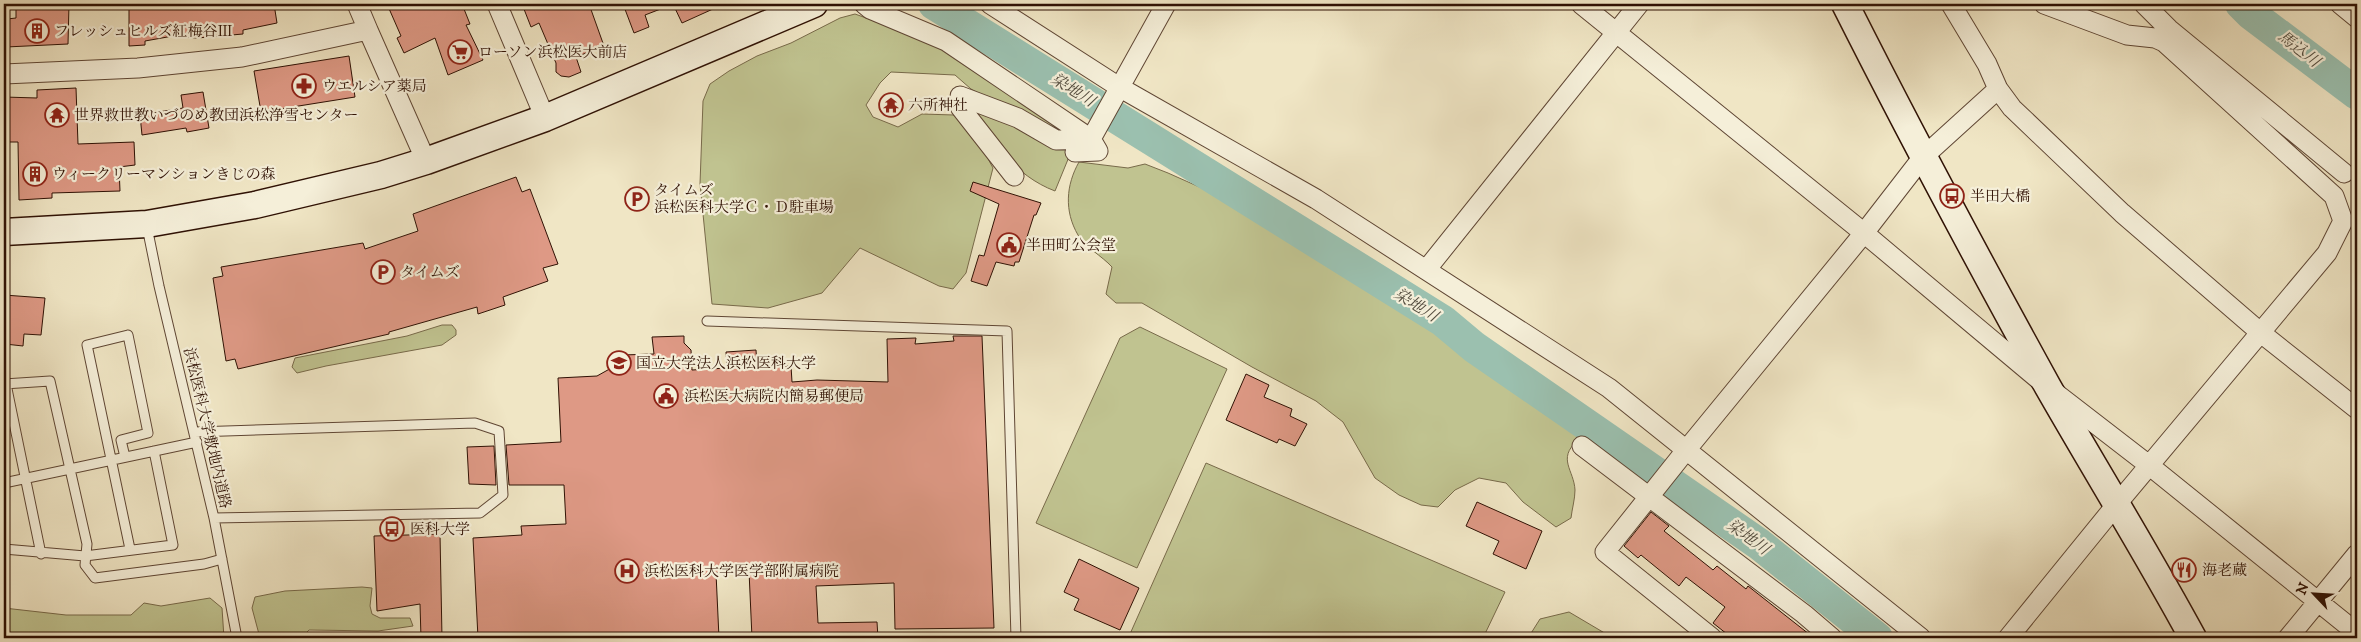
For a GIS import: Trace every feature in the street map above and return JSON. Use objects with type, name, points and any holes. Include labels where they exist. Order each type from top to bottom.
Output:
[{"type":"street","points":[[357,4],[426,161]]},
{"type":"street","points":[[497,4],[545,118]]},
{"type":"street","points":[[4,232],[147,224],[309,194],[426,161],[545,118],[814,4]]},
{"type":"street","points":[[864,4],[870,9],[946,41],[1093,136],[1098,151],[1075,152]]},
{"type":"street","points":[[990,4],[1117,90],[1316,199],[1609,388],[1921,638]]},
{"type":"street","points":[[1093,136],[1166,4]]},
{"type":"street","points":[[1581,4],[1864,233],[2049,388],[2150,466],[2357,633]]},
{"type":"street","points":[[1426,270],[1639,4]]},
{"type":"street","points":[[1845,4],[1922,158],[2049,388],[2161,579],[2193,638]]},
{"type":"street","points":[[1951,4],[1987,64],[1998,89],[2012,108],[2122,213],[2261,333],[2357,409]]},
{"type":"street","points":[[2008,638],[2116,505],[2327,253],[2343,221],[2334,196],[2164,42],[2155,38],[2127,36],[2044,4]]},
{"type":"street","points":[[2144,4],[2168,29],[2344,173]]},
{"type":"street","points":[[2340,4],[2357,18]]},
{"type":"street","points":[[4,74],[138,68],[242,57],[368,30]]},
{"type":"street","points":[[1712,638],[1605,552],[1686,449],[1864,233],[1922,158],[1998,89]]},
{"type":"street","points":[[1014,176],[960,107],[960,96],[1018,118],[1056,140],[1093,136]]},
{"type":"street","points":[[1582,446],[1804,614],[1832,638]]},
{"type":"street","points":[[2288,638],[2357,554]]},
{"type":"lane","name":"浜松医科大学敷地内道路","points":[[147,224],[159,286],[214,518],[237,638]]},
{"type":"lane","points":[[707,321],[1007,331],[1016,638]]},
{"type":"lane","points":[[125,457],[121,440],[148,432],[128,335],[87,345],[130,549]]},
{"type":"lane","points":[[41,554],[27,478],[5,384],[50,381],[87,544],[85,566],[94,578],[204,564],[222,559]]},
{"type":"lane","points":[[195,432],[475,423],[499,431],[502,495],[480,513],[214,518]]},
{"type":"lane","points":[[4,483],[197,442]]},
{"type":"lane","points":[[4,549],[41,554],[85,556],[173,545],[154,451]]},
{"type":"green space","points":[[855,14],[942,45],[1077,135],[1055,134],[971,89],[955,75],[891,72],[880,83],[866,105],[873,117],[898,127],[922,114],[954,115],[986,155],[993,168],[966,273],[953,289],[939,286],[860,248],[822,293],[768,308],[712,304],[700,184],[703,101],[710,84],[757,56],[791,43],[840,18]]},
{"type":"green space","points":[[966,107],[1063,146],[1071,152],[1055,191],[1016,167]]},
{"type":"green space","points":[[1079,162],[1128,168],[1145,164],[1233,202],[1327,257],[1439,328],[1475,358],[1551,407],[1578,427],[1577,441],[1571,447],[1567,459],[1575,490],[1571,518],[1556,527],[1523,502],[1506,483],[1479,478],[1455,490],[1438,507],[1421,505],[1399,495],[1375,478],[1343,422],[1316,401],[1252,367],[1142,303],[1116,303],[1106,294],[1112,267],[1081,239],[1070,217],[1069,189]]},
{"type":"green space","points":[[442,325],[452,325],[456,330],[456,335],[442,345],[297,373],[292,367],[295,358],[407,336]]},
{"type":"green space","points":[[1140,327],[1227,369],[1137,568],[1036,523],[1120,338]]},
{"type":"green space","points":[[1206,463],[1505,592],[1483,638],[1140,638],[1130,634]]},
{"type":"green space","points":[[372,588],[370,606],[372,614],[380,618],[410,618],[413,626],[378,631],[309,630],[301,638],[260,638],[252,608],[255,597],[285,591]]},
{"type":"green space","points":[[210,598],[222,608],[224,638],[4,638],[4,608],[66,615],[131,615],[144,603],[161,606]]},
{"type":"green space","points":[[1569,612],[1613,638],[1528,638],[1540,619]]},
{"type":"building","name":"フレッシュヒルズ紅梅谷Ⅲ","points":[[16,4],[69,4],[68,44],[6,47],[7,19],[16,18]]},
{"type":"building","points":[[156,4],[274,4],[277,23],[243,30],[243,34],[197,38],[173,36],[145,41],[145,45],[129,46],[129,8]]},
{"type":"building","points":[[387,4],[462,4],[470,24],[466,25],[483,60],[448,75],[435,38],[404,53],[397,38],[401,36]]},
{"type":"building","points":[[522,4],[589,4],[604,46],[576,57],[581,72],[569,77],[561,76],[556,72],[556,63],[539,23],[531,27]]},
{"type":"building","points":[[623,4],[671,5],[645,15],[649,27],[634,33]]},
{"type":"building","points":[[673,4],[724,4],[682,23]]},
{"type":"building","points":[[349,56],[355,97],[261,112],[254,71]]},
{"type":"building","points":[[76,88],[78,144],[134,142],[135,165],[119,167],[120,191],[52,193],[52,198],[19,200],[18,142],[4,142],[4,97],[37,98],[37,90]]},
{"type":"building","points":[[203,92],[209,128],[187,132],[186,128],[142,135],[140,115],[183,108],[181,95]]},
{"type":"building","name":"タイムズ","points":[[516,177],[522,192],[530,189],[558,264],[543,268],[548,281],[503,297],[505,305],[478,314],[477,307],[389,332],[389,334],[238,369],[235,359],[226,361],[213,278],[223,276],[221,267],[363,243],[365,249],[418,231],[413,214]]},
{"type":"building","name":"半田町公会堂","points":[[973,182],[1041,203],[1036,215],[1034,215],[1019,262],[1015,262],[1014,266],[996,262],[987,286],[971,281],[979,255],[984,256],[999,204],[970,191]]},
{"type":"building","points":[[4,295],[45,298],[41,335],[24,334],[23,346],[5,344]]},
{"type":"building","points":[[684,336],[684,343],[691,350],[692,370],[727,368],[726,352],[756,350],[757,367],[791,366],[792,382],[817,380],[888,382],[887,339],[916,338],[915,344],[954,341],[953,336],[982,336],[994,628],[895,629],[894,583],[816,586],[818,623],[877,622],[878,638],[752,638],[749,571],[716,573],[719,638],[478,638],[473,538],[522,535],[521,526],[566,524],[564,485],[509,485],[506,445],[561,442],[558,378],[597,376],[622,362],[622,355],[654,354],[652,337]]},
{"type":"building","points":[[1246,374],[1269,385],[1264,397],[1292,409],[1290,416],[1307,424],[1295,446],[1279,439],[1277,443],[1226,420]]},
{"type":"building","points":[[494,446],[496,485],[469,484],[467,447]]},
{"type":"building","points":[[1477,502],[1542,531],[1526,569],[1493,554],[1499,541],[1466,526]]},
{"type":"building","points":[[1651,512],[1669,526],[1664,531],[1713,570],[1717,566],[1746,589],[1748,586],[1814,638],[1732,638],[1713,623],[1725,607],[1686,577],[1679,586],[1641,555],[1638,558],[1624,546]]},
{"type":"building","points":[[440,534],[442,638],[421,638],[420,604],[377,611],[374,536]]},
{"type":"building","points":[[1079,559],[1139,588],[1120,630],[1074,610],[1079,599],[1064,592]]},
{"type":"waterway","name":"染地川","points":[[934,4],[1443,321],[1474,347],[1759,544],[1877,638]]},
{"type":"waterway","name":"馬込川","points":[[2241,4],[2251,14],[2357,94]]},
{"type":"place","name":"フレッシュヒルズ紅梅谷Ⅲ","points":[[37,31]]},
{"type":"place","name":"ローソン浜松医大前店","points":[[460,52]]},
{"type":"place","name":"ウエルシア薬局","points":[[304,86]]},
{"type":"place","name":"六所神社","points":[[891,105]]},
{"type":"place","name":"世界救世教いづのめ教団浜松浄雪センター","points":[[57,115]]},
{"type":"place","name":"ウィークリーマンションきじの森","points":[[35,174]]},
{"type":"place","name":"半田大橋","points":[[1952,196]]},
{"type":"place","name":"タイムズ 浜松医科大学Ｃ・Ｄ駐車場","points":[[637,199]]},
{"type":"place","name":"半田町公会堂","points":[[1009,245]]},
{"type":"place","name":"タイムズ","points":[[383,272]]},
{"type":"place","name":"国立大学法人浜松医科大学","points":[[619,363]]},
{"type":"place","name":"浜松医大病院内簡易郵便局","points":[[666,396]]},
{"type":"place","name":"医科大学","points":[[392,529]]},
{"type":"place","name":"海老蔵","points":[[2184,570]]},
{"type":"place","name":"浜松医科大学医学部附属病院","points":[[627,571]]}]
